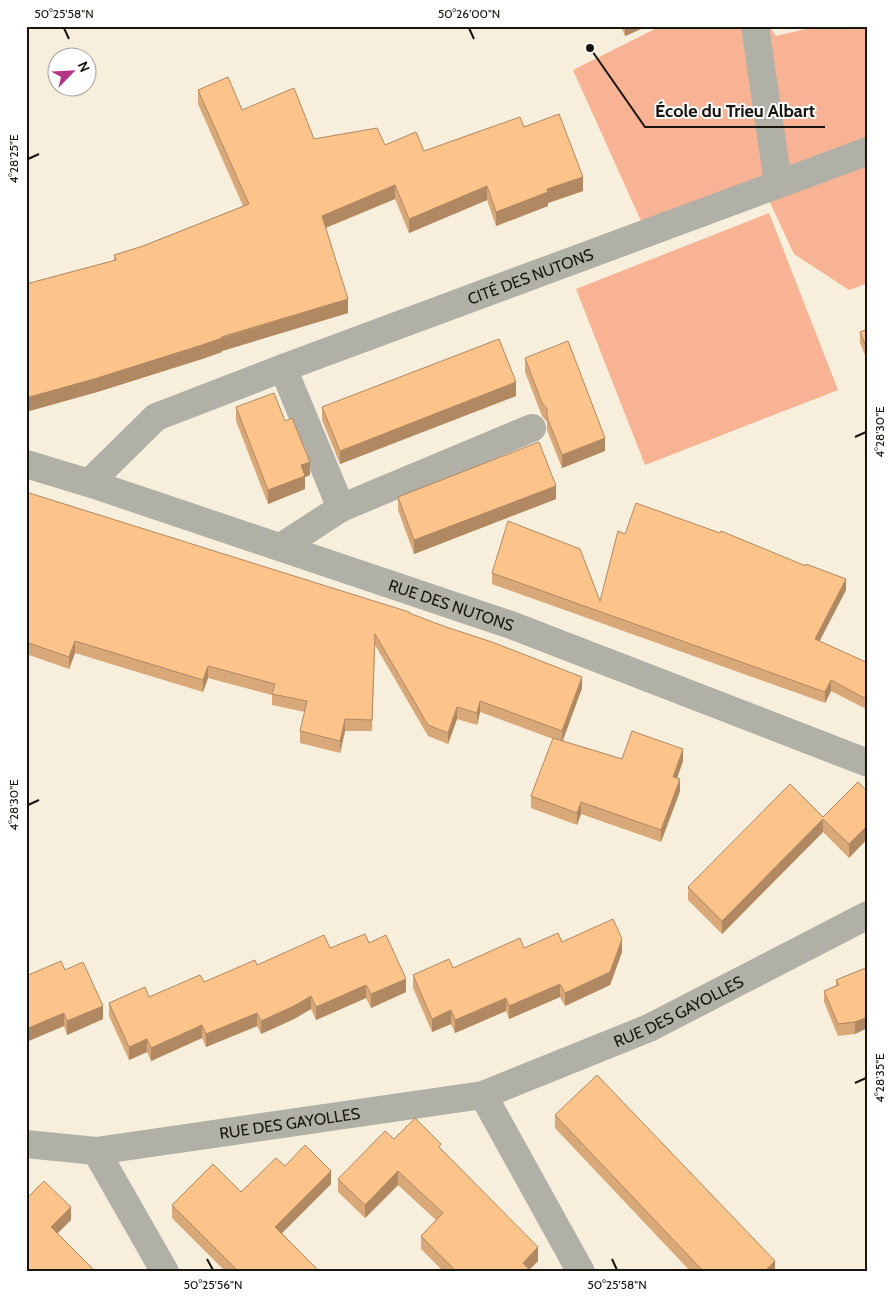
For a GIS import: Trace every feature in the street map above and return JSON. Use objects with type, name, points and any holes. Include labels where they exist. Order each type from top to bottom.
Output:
[{"type":"street","points":[[755,26],[778,183]]},
{"type":"street","name":"CITÉ DES NUTONS","points":[[89,482],[156,417],[778,183],[868,151]]},
{"type":"street","points":[[283,368],[340,508]]},
{"type":"street","points":[[281,547],[340,508],[532,428]]},
{"type":"street","name":"RUE DES NUTONS","points":[[26,464],[89,482],[511,625],[868,763]]},
{"type":"street","name":"RUE DES GAYOLLES","points":[[26,1144],[96,1151],[483,1095],[650,1028],[868,916]]},
{"type":"street","points":[[483,1095],[581,1272]]},
{"type":"street","points":[[96,1151],[165,1272]]},
{"type":"shaded area","points":[[661,26],[769,26],[776,36],[818,26],[868,26],[868,283],[849,290],[794,254],[766,194],[641,221],[573,70]]},
{"type":"shaded area","points":[[769,213],[838,390],[645,465],[576,289]]},
{"type":"building","points":[[228,77],[242,110],[294,88],[314,139],[377,128],[385,145],[416,132],[424,151],[520,117],[524,127],[559,114],[583,177],[547,189],[548,192],[496,212],[487,186],[409,219],[395,185],[322,216],[348,299],[221,337],[202,345],[94,379],[26,398],[26,284],[116,260],[114,255],[143,246],[249,204],[198,90]]},
{"type":"building","points":[[868,329],[868,351],[860,332]]},
{"type":"building","points":[[499,339],[516,382],[340,451],[322,407]]},
{"type":"building","points":[[568,341],[605,438],[562,455],[547,417],[547,409],[542,403],[525,358]]},
{"type":"building","points":[[274,393],[285,421],[292,418],[310,462],[301,465],[305,476],[268,490],[236,407]]},
{"type":"building","points":[[539,442],[556,486],[414,540],[398,497]]},
{"type":"building","points":[[26,492],[409,612],[582,677],[562,731],[480,701],[477,713],[457,707],[448,733],[428,725],[375,634],[372,720],[345,719],[340,741],[300,731],[307,701],[272,694],[275,684],[208,666],[203,680],[75,641],[69,657],[26,642]]},
{"type":"building","points":[[636,503],[720,533],[721,531],[806,566],[806,564],[846,579],[815,639],[868,663],[868,700],[831,680],[825,692],[492,573],[508,521],[580,549],[600,601],[618,531],[625,534]]},
{"type":"building","points":[[632,731],[683,749],[673,777],[680,779],[661,830],[581,802],[577,813],[531,796],[553,738],[622,759]]},
{"type":"building","points":[[858,782],[868,792],[868,825],[849,844],[823,819],[722,921],[688,887],[790,784],[823,817]]},
{"type":"building","points":[[613,919],[622,939],[610,972],[565,993],[560,984],[509,1006],[506,998],[455,1020],[451,1010],[432,1019],[413,975],[449,959],[453,968],[520,938],[524,948],[558,933],[562,942]]},
{"type":"building","points":[[365,934],[369,943],[386,935],[406,979],[371,994],[366,985],[316,1007],[311,996],[261,1021],[257,1013],[206,1034],[202,1025],[151,1048],[147,1039],[129,1047],[109,1003],[145,987],[149,997],[200,975],[204,982],[255,960],[257,965],[324,935],[330,948]]},
{"type":"building","points":[[61,961],[65,970],[83,962],[103,1006],[67,1021],[64,1013],[26,1029],[26,976]]},
{"type":"building","points":[[868,967],[868,1024],[865,1018],[855,1022],[838,1024],[824,991],[839,985],[836,980]]},
{"type":"building","points":[[597,1075],[775,1261],[764,1272],[704,1272],[555,1115]]},
{"type":"building","points":[[415,1118],[441,1144],[439,1147],[538,1247],[523,1263],[531,1272],[457,1272],[421,1236],[443,1213],[398,1171],[365,1205],[338,1179],[385,1131],[394,1139]]},
{"type":"building","points":[[305,1145],[331,1171],[275,1227],[320,1272],[239,1272],[172,1205],[213,1164],[241,1192],[276,1158],[285,1166]]},
{"type":"building","points":[[44,1181],[71,1207],[51,1227],[96,1272],[26,1272],[26,1199]]},
{"type":"place","name":"École du Trieu Albart","points":[[590,48]]}]
